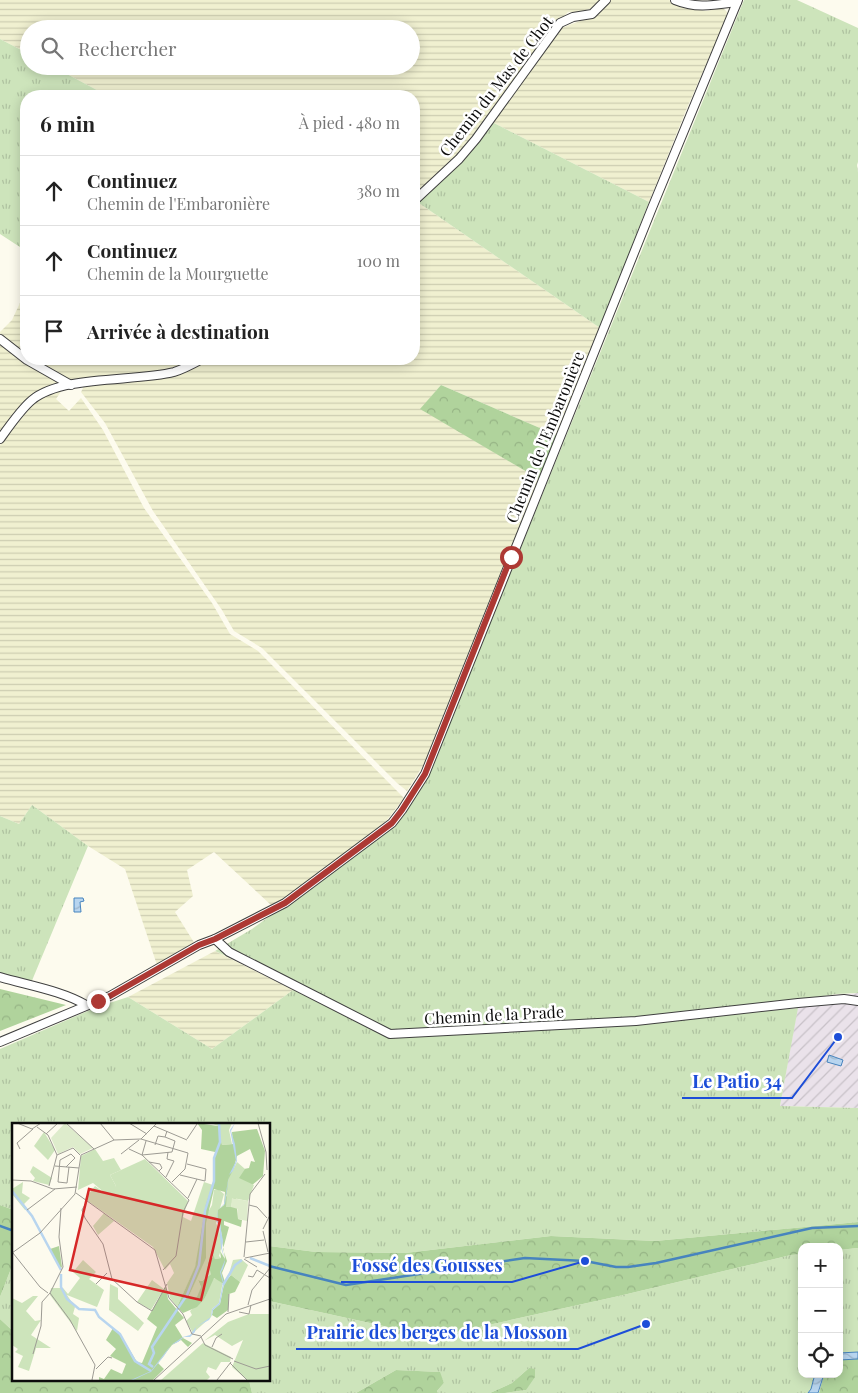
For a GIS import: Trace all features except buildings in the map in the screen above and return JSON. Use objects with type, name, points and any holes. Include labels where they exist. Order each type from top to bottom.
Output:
[{"type":"street","name":"Chemin du Mas de Chot","points":[[420,195],[459,159],[476,140],[560,23],[573,17],[592,14],[606,0]]},
{"type":"street","points":[[675,0],[686,5],[706,7],[738,1]]},
{"type":"street","name":"Chemin de l'Embaronière","points":[[0,1042],[110,996],[199,945],[215,939],[285,903],[392,823],[402,810],[425,774],[641,234],[738,1]]},
{"type":"street","points":[[0,339],[20,355]]},
{"type":"street","points":[[36,365],[71,385]]},
{"type":"street","points":[[0,439],[32,400],[41,394],[84,382],[147,377],[175,372],[190,365]]},
{"type":"street","name":"Chemin de la Prade","points":[[215,939],[229,952],[390,1034],[636,1021],[798,1003],[844,999],[858,1000]]},
{"type":"street","points":[[0,978],[60,994],[78,1000],[86,1006]]},
{"type":"shaded area","points":[[858,993],[858,1108],[780,1106],[799,1000]]},
{"type":"green space","points":[[0,0],[601,0],[593,8],[579,12],[568,12],[558,22],[474,136],[420,190],[420,90],[97,90],[69,75],[420,75],[420,20],[20,20],[20,49],[0,39]]},
{"type":"green space","points":[[611,0],[669,0],[681,7],[706,11],[723,8],[727,12],[726,19],[649,202],[492,122],[561,28],[594,16]]},
{"type":"green space","points":[[744,0],[797,0],[858,28],[858,993],[616,1020],[392,1032],[215,951],[252,929],[394,826],[413,801],[428,775]]},
{"type":"green space","points":[[0,39],[20,49],[20,75],[69,75],[97,90],[20,90],[20,247],[0,234]]},
{"type":"green space","points":[[492,122],[649,202],[600,328],[420,204],[420,197]]},
{"type":"green space","points":[[420,204],[600,328],[556,435],[441,385],[421,409],[539,479],[424,764],[407,791],[262,648],[234,631],[222,610],[153,511],[105,423],[81,392],[84,386],[147,380],[187,370],[197,365],[420,365]]},
{"type":"green space","points":[[20,303],[20,365],[35,365],[61,385],[37,393],[0,439],[0,332],[12,320]]},
{"type":"green space","points":[[41,365],[184,365],[146,373],[66,380]]},
{"type":"green space","points":[[441,385],[556,435],[539,479],[420,409]]},
{"type":"green space","points":[[62,390],[56,399],[69,411],[81,398],[103,430],[144,508],[212,603],[230,634],[258,651],[404,798],[387,820],[371,834],[282,901],[272,906],[214,852],[187,870],[193,896],[175,912],[195,944],[157,965],[125,869],[88,846],[32,805],[19,824],[0,816],[0,445],[34,403],[43,397]]},
{"type":"green space","points":[[32,805],[88,846],[31,983],[0,975],[0,816],[19,824]]},
{"type":"green space","points":[[215,951],[293,990],[212,1049],[128,997]]},
{"type":"green space","points":[[0,989],[66,1005],[0,1031]]},
{"type":"green space","points":[[293,990],[389,1037],[536,1030],[798,1008],[780,1106],[858,1108],[858,1222],[655,1241],[551,1236],[405,1253],[316,1252],[270,1246],[270,1123],[12,1123],[12,1209],[0,1205],[0,1049],[97,1007],[128,997],[212,1049]]},
{"type":"green space","points":[[0,1205],[12,1209],[12,1266],[0,1297]]},
{"type":"green space","points":[[858,1222],[858,1248],[843,1250],[843,1243],[798,1243],[798,1254],[434,1337],[270,1301],[270,1246],[316,1252],[405,1253],[551,1236],[655,1241]]},
{"type":"green space","points":[[858,1248],[858,1352],[843,1353],[843,1250]]},
{"type":"green space","points":[[798,1254],[798,1378],[814,1378],[811,1389],[808,1393],[505,1393],[526,1390],[529,1368],[512,1383],[490,1393],[438,1393],[437,1391],[444,1383],[439,1372],[396,1370],[356,1393],[252,1393],[249,1380],[270,1380],[270,1301],[434,1337]]},
{"type":"green space","points":[[12,1266],[12,1330],[0,1319],[0,1297]]},
{"type":"green space","points":[[0,1319],[12,1330],[12,1380],[249,1380],[252,1393],[0,1393]]},
{"type":"green space","points":[[858,1359],[858,1393],[819,1393],[823,1378],[843,1378],[843,1360]]},
{"type":"green space","points":[[529,1368],[535,1369],[535,1377],[526,1390],[490,1393],[512,1383]]},
{"type":"green space","points":[[396,1370],[440,1372],[444,1383],[437,1391],[438,1393],[356,1393]]},
{"type":"water","points":[[74,898],[83,898],[84,901],[80,902],[81,912],[74,912]]},
{"type":"water","points":[[829,1055],[843,1060],[841,1066],[827,1062]]},
{"type":"water","points":[[858,1352],[858,1359],[843,1360],[843,1353]]},
{"type":"water","points":[[814,1378],[823,1378],[818,1393],[808,1393]]},
{"type":"waterway","points":[[0,1226],[12,1230]]},
{"type":"waterway","points":[[270,1266],[346,1285],[525,1258],[585,1261],[616,1267],[628,1267],[656,1263],[812,1228],[858,1226]]},
{"type":"place","name":"Le Patio 34","points":[[838,1037]]},
{"type":"place","name":"Fossé des Gousses","points":[[585,1261]]},
{"type":"place","name":"Prairie des berges de la Mosson","points":[[646,1324]]},
{"type":"route","points":[[98,1001],[199,945],[215,939],[285,903],[392,823],[425,774],[511,557]]}]
